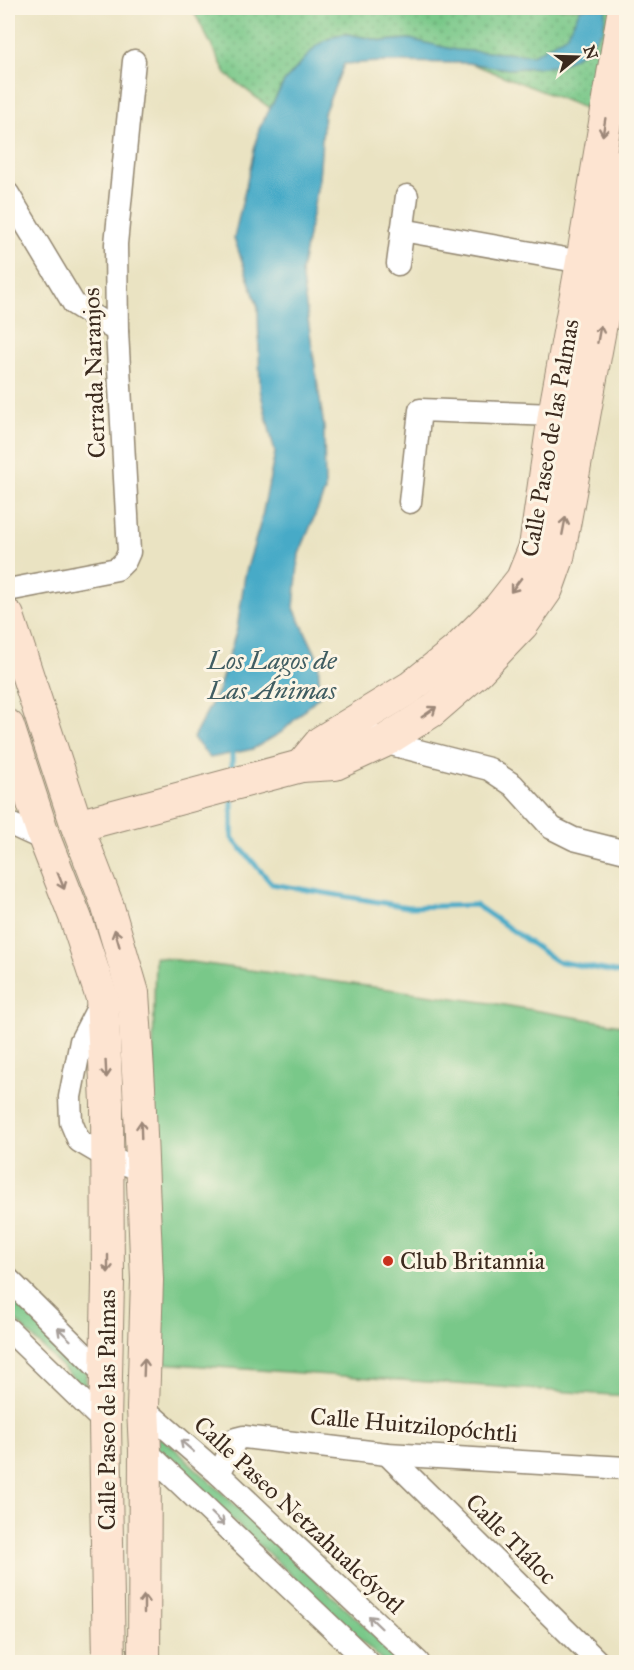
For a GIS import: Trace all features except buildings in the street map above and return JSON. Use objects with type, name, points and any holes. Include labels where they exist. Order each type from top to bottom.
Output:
[{"type":"main road","name":"Calle Paseo de las Palmas","points":[[301,766],[321,742],[411,687],[456,651],[500,607],[522,579],[535,546],[569,418],[618,281],[606,206],[624,8]]},
{"type":"main road","name":"Calle Paseo de las Palmas","points":[[77,826],[301,766],[335,764],[383,742],[432,711],[477,672],[522,625],[547,589],[558,558],[582,262],[627,163]]},
{"type":"main road","name":"Calle Paseo de las Palmas","points":[[8,616],[77,826],[107,904],[133,993],[140,1088],[147,1280],[142,1408],[145,1450],[147,1659]]},
{"type":"main road","name":"Calle Paseo de las Palmas","points":[[8,726],[45,840],[76,919],[102,998],[108,1158],[105,1423],[109,1662]]},
{"type":"main road","points":[[45,840],[59,849],[69,846],[76,839],[77,826]]},
{"type":"street","name":"Cerrada Naranjos","points":[[8,590],[117,569],[125,561],[129,552],[117,331],[116,243],[134,61]]},
{"type":"street","points":[[8,194],[74,304],[117,331]]},
{"type":"street","points":[[398,264],[407,196]]},
{"type":"street","points":[[402,230],[582,262]]},
{"type":"street","points":[[410,502],[420,410],[569,418]]},
{"type":"street","points":[[357,721],[383,742],[489,769],[513,785],[552,828],[574,839],[627,852]]},
{"type":"street","points":[[8,823],[45,840]]},
{"type":"street","points":[[102,998],[133,993]]},
{"type":"street","points":[[108,1158],[142,1170]]},
{"type":"street","points":[[8,1280],[105,1375]]},
{"type":"street","points":[[8,1329],[105,1423]]},
{"type":"street","name":"Calle Paseo Netzahualcóyotl","points":[[142,1408],[219,1474],[418,1662]]},
{"type":"street","name":"Calle Huitzilopóchtli","points":[[219,1474],[236,1439],[244,1437],[387,1454],[627,1467]]},
{"type":"street","points":[[145,1450],[368,1662]]},
{"type":"street","name":"Calle Tláloc","points":[[387,1454],[598,1662]]},
{"type":"green space","points":[[193,8],[618,8],[602,115],[409,39],[383,41],[348,34],[336,35],[284,82],[270,108],[227,75]]},
{"type":"green space","name":"Club Britannia","points":[[155,957],[498,1004],[626,1026],[626,1396],[147,1362]]},
{"type":"green space","points":[[8,1294],[86,1372],[86,1391],[8,1313]]},
{"type":"green space","points":[[159,1434],[403,1662],[384,1662],[157,1449]]},
{"type":"water","name":"Los Lagos de Las Ánimas","points":[[581,8],[606,8],[603,30],[584,52],[559,66],[509,69],[467,63],[344,64],[324,113],[319,179],[301,272],[324,427],[325,491],[299,554],[294,608],[318,659],[320,695],[282,732],[253,749],[210,758],[193,738],[218,691],[237,629],[245,575],[261,521],[275,453],[260,390],[258,307],[234,238],[259,129],[284,82],[317,45],[336,35],[348,34],[383,41],[409,39],[456,50],[533,55],[566,36]]},
{"type":"waterway","points":[[232,753],[232,773]]},
{"type":"waterway","points":[[232,794],[232,838],[272,884],[408,907],[476,905],[556,961],[626,974]]},
{"type":"place","name":"Club Britannia","points":[[388,1261]]}]
